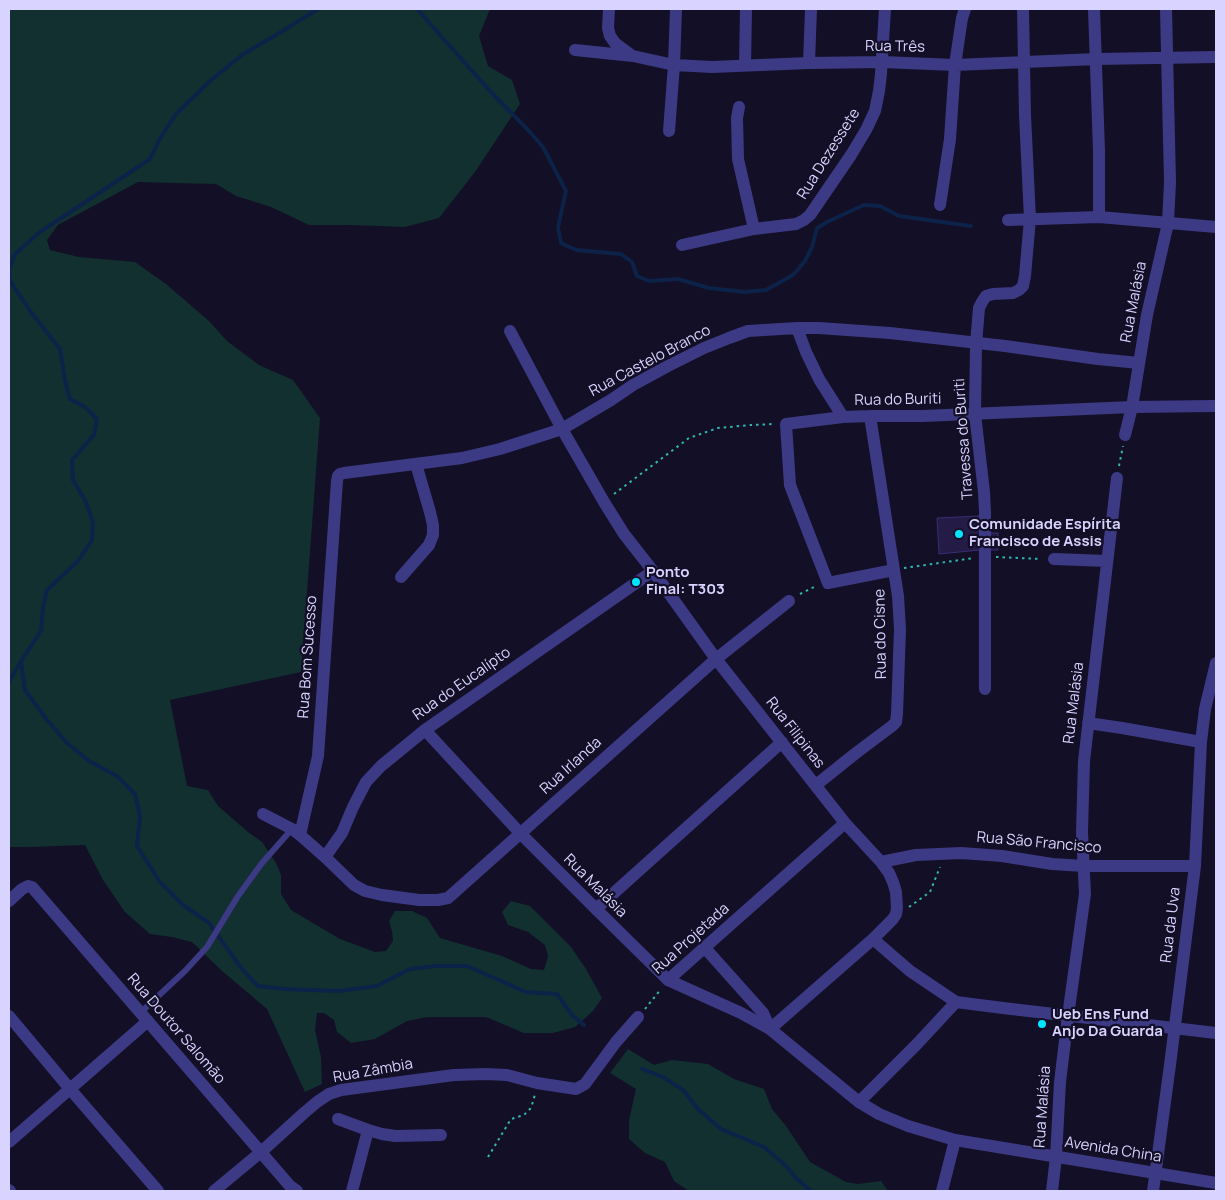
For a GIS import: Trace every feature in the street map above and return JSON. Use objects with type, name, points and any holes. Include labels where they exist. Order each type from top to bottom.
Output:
[{"type":"street","points":[[609,9],[608,28],[613,40],[633,56]]},
{"type":"street","points":[[669,131],[676,9]]},
{"type":"street","points":[[745,66],[746,9]]},
{"type":"street","points":[[809,63],[811,9]]},
{"type":"street","name":"Rua Dezessete","points":[[682,244],[754,229],[796,224],[810,215],[851,155],[875,111],[880,91],[886,9]]},
{"type":"street","points":[[940,205],[950,139],[958,38],[965,9]]},
{"type":"street","points":[[1023,9],[1030,219]]},
{"type":"street","points":[[1094,9],[1099,151],[1099,217]]},
{"type":"street","name":"Rua Malásia","points":[[1125,435],[1132,407],[1147,315],[1168,223],[1170,173],[1166,9]]},
{"type":"street","name":"Rua Três","points":[[574,50],[633,56],[674,66],[712,67],[882,62],[955,65],[1096,59],[1216,58]]},
{"type":"street","points":[[739,107],[737,118],[738,159],[754,229]]},
{"type":"street","points":[[1008,220],[1099,217],[1216,227]]},
{"type":"street","name":"Travessa do Buriti","points":[[985,689],[984,492],[975,414],[976,344],[980,308],[986,296],[1013,293],[1023,286],[1030,219]]},
{"type":"street","points":[[797,328],[819,379],[843,417]]},
{"type":"street","name":"Rua Castelo Branco","points":[[337,481],[338,476],[344,473],[462,458],[500,449],[562,429],[633,385],[704,348],[748,331],[819,328],[890,333],[1139,363]]},
{"type":"street","points":[[510,331],[562,429],[604,502],[624,534],[653,571]]},
{"type":"street","name":"Rua do Buriti","points":[[786,424],[843,417],[1216,406]]},
{"type":"street","name":"Rua do Cisne","points":[[816,785],[856,752],[884,733],[896,722],[898,714],[900,628],[898,596],[870,416]]},
{"type":"street","points":[[786,424],[790,485],[828,583],[894,570]]},
{"type":"street","points":[[402,577],[429,545],[433,535],[433,525],[416,464]]},
{"type":"street","name":"Rua Malásia","points":[[1052,1191],[1056,1157],[1060,1082],[1074,962],[1085,894],[1082,832],[1084,761],[1117,478]]},
{"type":"street","name":"Rua Bom Sucesso","points":[[296,832],[318,756],[337,481]]},
{"type":"street","points":[[1054,559],[1107,561]]},
{"type":"street","name":"Rua Filipinas","points":[[653,571],[716,659],[845,823],[889,873],[896,892],[897,908],[893,919]]},
{"type":"street","name":"Rua do Eucalípto","points":[[325,857],[342,833],[366,782],[380,766],[425,730],[653,571]]},
{"type":"street","name":"Rua Irlanda","points":[[325,857],[354,885],[365,890],[382,895],[419,900],[448,898],[716,659],[789,600]]},
{"type":"street","name":"Rua da Uva","points":[[1152,1191],[1195,866],[1201,742],[1205,708],[1216,663]]},
{"type":"street","points":[[1088,723],[1201,742]]},
{"type":"street","name":"Rua Malásia","points":[[425,730],[520,833],[668,980],[741,1013],[770,1029]]},
{"type":"street","points":[[596,909],[782,742]]},
{"type":"street","points":[[262,814],[296,832],[325,857]]},
{"type":"street","name":"Rua Projetada","points":[[668,980],[845,823]]},
{"type":"street","name":"Rua São Francisco","points":[[881,862],[945,853],[1002,856],[1052,864],[1084,866],[1195,866]]},
{"type":"street","name":"Rua Doutor Salomão","points":[[9,901],[22,889],[28,886],[32,887],[261,1152],[291,1190]]},
{"type":"street","points":[[705,948],[763,1013],[770,1029],[873,939],[893,919]]},
{"type":"street","points":[[873,939],[910,971],[956,1002],[1216,1033]]},
{"type":"street","points":[[859,1102],[956,1002]]},
{"type":"street","points":[[9,1016],[158,1191]]},
{"type":"street","points":[[9,1142],[70,1089],[144,1017]]},
{"type":"street","name":"Rua Zâmbia","points":[[214,1191],[317,1102],[330,1094],[341,1090],[454,1075],[486,1074],[507,1075],[536,1083],[572,1089],[579,1088],[585,1084],[616,1042],[638,1017]]},
{"type":"street","name":"Avenida China","points":[[770,1029],[859,1102],[880,1114],[908,1126],[955,1140],[1216,1183]]},
{"type":"street","points":[[338,1119],[382,1134],[395,1136],[441,1135]]},
{"type":"street","points":[[352,1191],[368,1130]]},
{"type":"street","points":[[942,1191],[955,1140]]},
{"type":"lane","points":[[144,1017],[207,947],[238,896],[262,863],[296,832]]},
{"type":"path","points":[[604,502],[689,438],[718,428],[786,424]]},
{"type":"path","points":[[1117,478],[1125,435]]},
{"type":"path","points":[[894,570],[984,557],[1054,559]]},
{"type":"path","points":[[789,600],[814,587]]},
{"type":"path","points":[[893,919],[930,892],[945,853]]},
{"type":"path","name":"Rua Projetada","points":[[638,1017],[668,980]]},
{"type":"path","points":[[488,1157],[512,1119],[524,1115],[530,1110],[536,1083]]},
{"type":"green space","points":[[9,9],[490,9],[479,36],[488,66],[512,80],[520,104],[475,172],[439,218],[405,227],[309,225],[271,207],[236,196],[216,184],[138,182],[58,225],[47,240],[50,250],[79,257],[135,262],[166,284],[209,321],[227,341],[259,365],[293,380],[320,418],[301,672],[170,700],[187,786],[208,790],[218,806],[262,842],[276,863],[281,875],[281,894],[291,910],[340,939],[375,952],[386,951],[393,941],[389,921],[395,911],[412,911],[427,918],[440,938],[502,956],[531,969],[544,970],[548,956],[545,945],[528,932],[508,925],[502,912],[511,901],[530,906],[571,947],[602,998],[593,1011],[575,1027],[553,1033],[524,1033],[486,1017],[427,1017],[407,1021],[375,1039],[351,1043],[337,1032],[334,1020],[324,1013],[317,1013],[315,1030],[321,1057],[322,1084],[305,1092],[267,1009],[221,970],[192,942],[150,934],[125,912],[103,880],[85,845],[9,847]]},
{"type":"green space","points":[[628,1049],[654,1065],[672,1060],[708,1064],[734,1079],[764,1089],[772,1109],[810,1162],[846,1182],[858,1184],[881,1181],[888,1191],[689,1191],[674,1181],[665,1162],[645,1153],[629,1139],[629,1120],[636,1089],[610,1073]]},
{"type":"building","name":"Comunidade Espírita Francisco de Assis","points":[[979,516],[980,550],[939,554],[937,518]]},
{"type":"building","points":[[987,533],[998,533],[998,550],[987,550]]},
{"type":"waterway","points":[[9,269],[15,254],[40,232],[150,159],[159,140],[176,114],[210,81],[242,55],[318,9]]},
{"type":"waterway","points":[[417,9],[543,147],[566,191],[558,227],[561,243],[576,250],[621,254],[632,262],[637,276],[649,281],[678,279],[709,288],[745,292],[766,290],[793,275],[805,261],[812,247],[817,228],[864,205],[880,206],[899,216],[971,226]]},
{"type":"waterway","points":[[9,270],[10,281],[60,349],[70,399],[85,407],[97,419],[94,435],[72,460],[73,480],[86,502],[93,522],[92,540],[78,561],[47,590],[41,631],[21,661],[25,690],[66,742],[89,761],[117,776],[135,794],[140,816],[137,846],[160,882],[183,905],[209,923],[242,969],[258,986],[339,991],[377,986],[410,969],[436,966],[467,966],[526,992],[557,994],[572,1015],[584,1025]]},
{"type":"waterway","points":[[9,682],[21,661]]},
{"type":"waterway","points":[[642,1069],[663,1077],[683,1090],[698,1109],[721,1129],[764,1147],[811,1191]]},
{"type":"place","name":"Comunidade Espírita Francisco de Assis","points":[[959,534]]},
{"type":"place","name":"Ponto Final: T303","points":[[636,582]]},
{"type":"place","name":"Ueb Ens Fund Anjo Da Guarda","points":[[1042,1024]]}]
